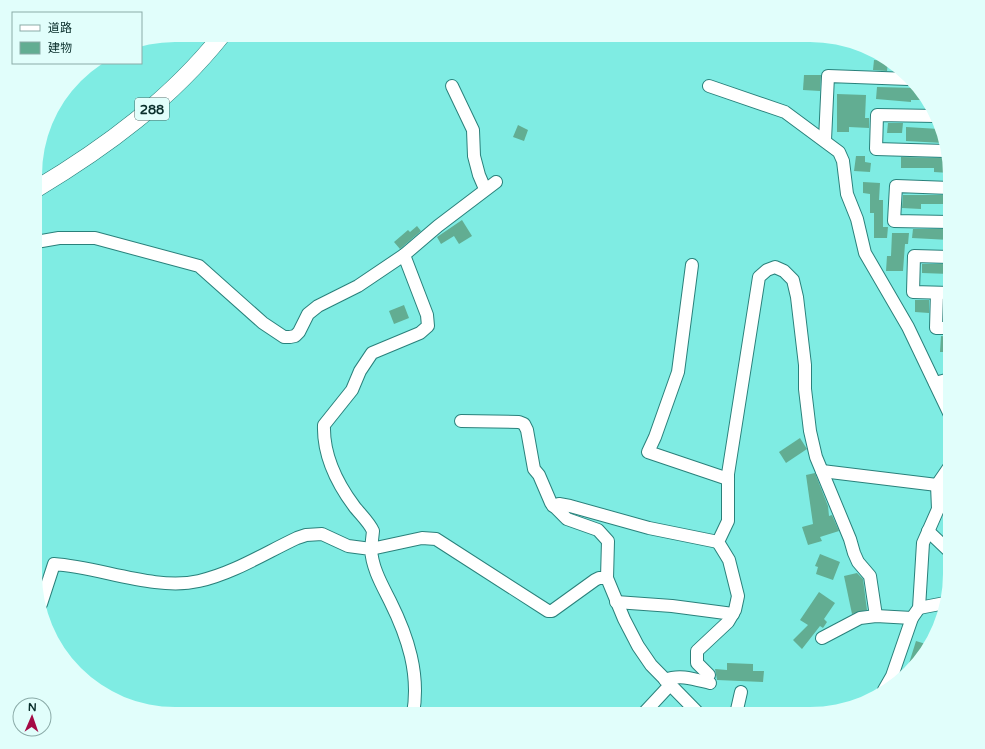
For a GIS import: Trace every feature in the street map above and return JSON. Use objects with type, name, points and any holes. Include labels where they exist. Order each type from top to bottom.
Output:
[{"type":"highway","name":"288","points":[[42,185],[70,169],[116,137],[160,102],[190,72],[216,42]]},
{"type":"highway","name":"288","points":[[42,180],[70,169]]},
{"type":"street","points":[[825,140],[828,76],[902,79]]},
{"type":"street","points":[[42,241],[70,238],[94,238],[199,266],[262,322],[284,337],[295,336],[299,332],[308,314],[318,306],[358,286],[404,255],[490,186],[479,175],[474,156],[473,130],[452,86]]},
{"type":"street","points":[[709,86],[785,112],[834,147],[842,158],[847,194],[857,219],[865,253],[908,327],[943,400]]},
{"type":"street","points":[[929,116],[877,115],[876,149],[940,151]]},
{"type":"street","points":[[943,188],[896,186],[894,220],[943,222]]},
{"type":"street","points":[[404,255],[427,315],[428,326],[420,334],[372,353],[360,371],[352,390],[324,425],[325,445],[339,482],[348,498],[373,531],[371,549],[373,562],[401,623],[412,658],[415,681],[416,701],[415,707]]},
{"type":"street","points":[[943,257],[914,256],[913,292],[943,293]]},
{"type":"street","points":[[692,265],[678,372],[660,425],[648,452],[728,479]]},
{"type":"street","points":[[718,542],[728,522],[728,479],[738,400],[759,277],[767,270],[775,267],[784,270],[793,280],[797,297],[803,345],[805,388],[810,431],[816,457],[850,539],[854,554],[858,562],[870,576],[876,616]]},
{"type":"street","points":[[937,293],[936,328],[943,328]]},
{"type":"street","points":[[935,383],[943,381]]},
{"type":"street","points":[[462,421],[519,422],[524,424],[528,430],[534,469],[539,475],[553,506],[567,519],[598,530],[608,542],[607,578],[616,602],[638,646],[668,683],[692,707]]},
{"type":"street","points":[[822,470],[937,485]]},
{"type":"street","points":[[895,677],[912,618],[919,608],[923,543],[938,509],[937,485],[943,476]]},
{"type":"street","points":[[553,506],[559,504],[570,506],[649,528],[718,542],[729,560],[738,596],[732,614],[722,629],[697,651],[697,663],[709,679],[674,676],[649,707]]},
{"type":"street","points":[[928,531],[943,545]]},
{"type":"street","points":[[44,595],[54,564],[80,566],[132,578],[166,582],[198,581],[235,570],[254,559],[306,535],[322,534],[348,546],[371,549],[422,538],[436,539],[548,611],[552,611],[595,580],[599,578],[607,578]]},
{"type":"street","points":[[616,602],[672,606],[732,614]]},
{"type":"street","points":[[919,608],[939,604]]},
{"type":"street","points":[[822,638],[860,618],[876,616],[912,618]]},
{"type":"street","points":[[738,707],[741,692]]},
{"type":"building","points":[[874,60],[887,67],[887,71],[873,70]]},
{"type":"building","points":[[804,75],[821,75],[820,91],[803,90]]},
{"type":"building","points":[[877,87],[910,88],[920,100],[911,100],[911,102],[876,99]]},
{"type":"building","points":[[837,94],[866,95],[865,118],[869,118],[869,128],[849,127],[849,132],[837,132]]},
{"type":"building","points":[[888,123],[903,123],[902,133],[887,133]]},
{"type":"building","points":[[518,125],[528,130],[524,141],[513,137]]},
{"type":"building","points":[[906,127],[935,129],[938,143],[906,141]]},
{"type":"building","points":[[856,156],[865,156],[865,162],[871,163],[870,172],[854,171]]},
{"type":"building","points":[[901,157],[942,158],[943,173],[934,172],[934,168],[901,168]]},
{"type":"building","points":[[863,182],[880,183],[879,200],[883,200],[883,227],[888,227],[887,238],[874,238],[874,213],[870,213],[870,194],[863,193]]},
{"type":"building","points":[[903,195],[943,195],[943,204],[921,204],[921,209],[902,208]]},
{"type":"building","points":[[462,220],[472,236],[459,244],[454,236],[441,244],[437,237]]},
{"type":"building","points":[[417,226],[421,231],[400,249],[394,242],[408,230],[410,232]]},
{"type":"building","points":[[913,229],[943,229],[943,240],[912,238]]},
{"type":"building","points":[[892,233],[909,233],[908,244],[905,244],[903,271],[886,271],[887,256],[891,256]]},
{"type":"building","points":[[922,264],[943,264],[943,274],[922,273]]},
{"type":"building","points":[[915,300],[929,300],[929,313],[915,312]]},
{"type":"building","points":[[404,305],[409,318],[394,324],[389,311]]},
{"type":"building","points":[[941,336],[943,336],[943,352],[940,352]]},
{"type":"building","points":[[800,438],[807,449],[786,463],[779,452]]},
{"type":"building","points":[[815,473],[828,506],[829,516],[832,515],[839,531],[820,537],[822,541],[808,545],[802,527],[813,524],[806,475]]},
{"type":"building","points":[[820,554],[840,562],[833,580],[816,574],[818,567],[815,566]]},
{"type":"building","points":[[857,573],[863,579],[867,610],[852,614],[844,576]]},
{"type":"building","points":[[819,592],[835,603],[824,619],[827,622],[823,628],[820,626],[802,649],[793,640],[808,625],[800,620]]},
{"type":"building","points":[[916,641],[923,643],[916,655],[909,663]]},
{"type":"building","points":[[727,663],[753,664],[753,671],[764,671],[763,682],[717,680],[715,669],[727,670]]}]
